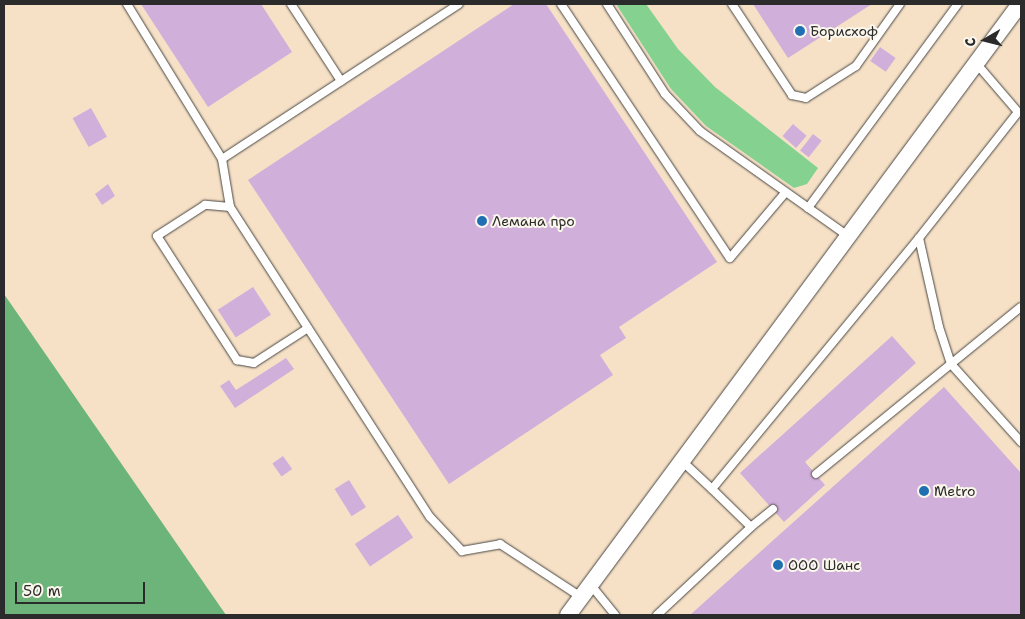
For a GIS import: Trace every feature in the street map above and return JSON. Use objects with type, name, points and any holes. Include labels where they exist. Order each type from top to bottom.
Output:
[{"type":"street","points":[[568,615],[1020,4]]},
{"type":"lane","points":[[128,4],[222,159],[230,207],[430,517],[462,551],[500,544],[586,590],[615,615]]},
{"type":"lane","points":[[291,4],[341,81]]},
{"type":"lane","points":[[222,159],[459,4]]},
{"type":"lane","points":[[561,4],[730,258],[785,193]]},
{"type":"lane","points":[[607,4],[666,94],[700,131],[848,236]]},
{"type":"lane","points":[[732,4],[792,95],[806,98],[856,66],[900,4]]},
{"type":"lane","points":[[808,208],[958,4]]},
{"type":"lane","points":[[712,489],[919,238],[1018,112],[976,63]]},
{"type":"lane","points":[[230,207],[205,205],[157,236],[237,360],[254,363],[308,328]]},
{"type":"lane","points":[[919,238],[939,326],[951,364],[1021,442]]},
{"type":"lane","points":[[816,474],[1021,307]]},
{"type":"lane","points":[[682,460],[752,527]]},
{"type":"lane","points":[[657,615],[773,509]]},
{"type":"green space","points":[[616,4],[646,4],[678,49],[715,87],[818,168],[807,184],[794,188],[706,126],[671,89]]},
{"type":"green space","points":[[4,294],[226,615],[4,615]]},
{"type":"building","points":[[141,4],[261,4],[292,52],[208,107]]},
{"type":"building","name":"Лемана про","points":[[514,4],[546,4],[717,262],[619,327],[626,338],[600,355],[613,375],[449,484],[248,180]]},
{"type":"building","name":"Борисхоф","points":[[753,4],[872,4],[788,58]]},
{"type":"building","points":[[880,47],[896,58],[886,72],[870,61]]},
{"type":"building","points":[[91,108],[107,137],[89,147],[73,118]]},
{"type":"building","points":[[793,124],[807,136],[796,148],[783,136]]},
{"type":"building","points":[[813,134],[822,141],[809,157],[800,151]]},
{"type":"building","points":[[108,184],[115,196],[102,205],[95,194]]},
{"type":"building","points":[[253,287],[271,315],[236,338],[218,310]]},
{"type":"building","points":[[892,336],[916,363],[805,462],[825,485],[784,522],[740,473]]},
{"type":"building","points":[[286,358],[294,369],[235,408],[220,386],[229,380],[236,390]]},
{"type":"building","name":"Metro","points":[[944,387],[1021,473],[1021,615],[690,615]]},
{"type":"building","points":[[283,456],[292,469],[282,477],[272,463]]},
{"type":"building","points":[[349,480],[366,507],[352,516],[335,489]]},
{"type":"building","points":[[398,515],[413,537],[370,566],[355,544]]},
{"type":"place","name":"Борисхоф","points":[[800,31]]},
{"type":"place","name":"Лемана про","points":[[482,221]]},
{"type":"place","name":"Metro","points":[[924,491]]},
{"type":"place","name":"ООО Шанс","points":[[778,565]]}]
